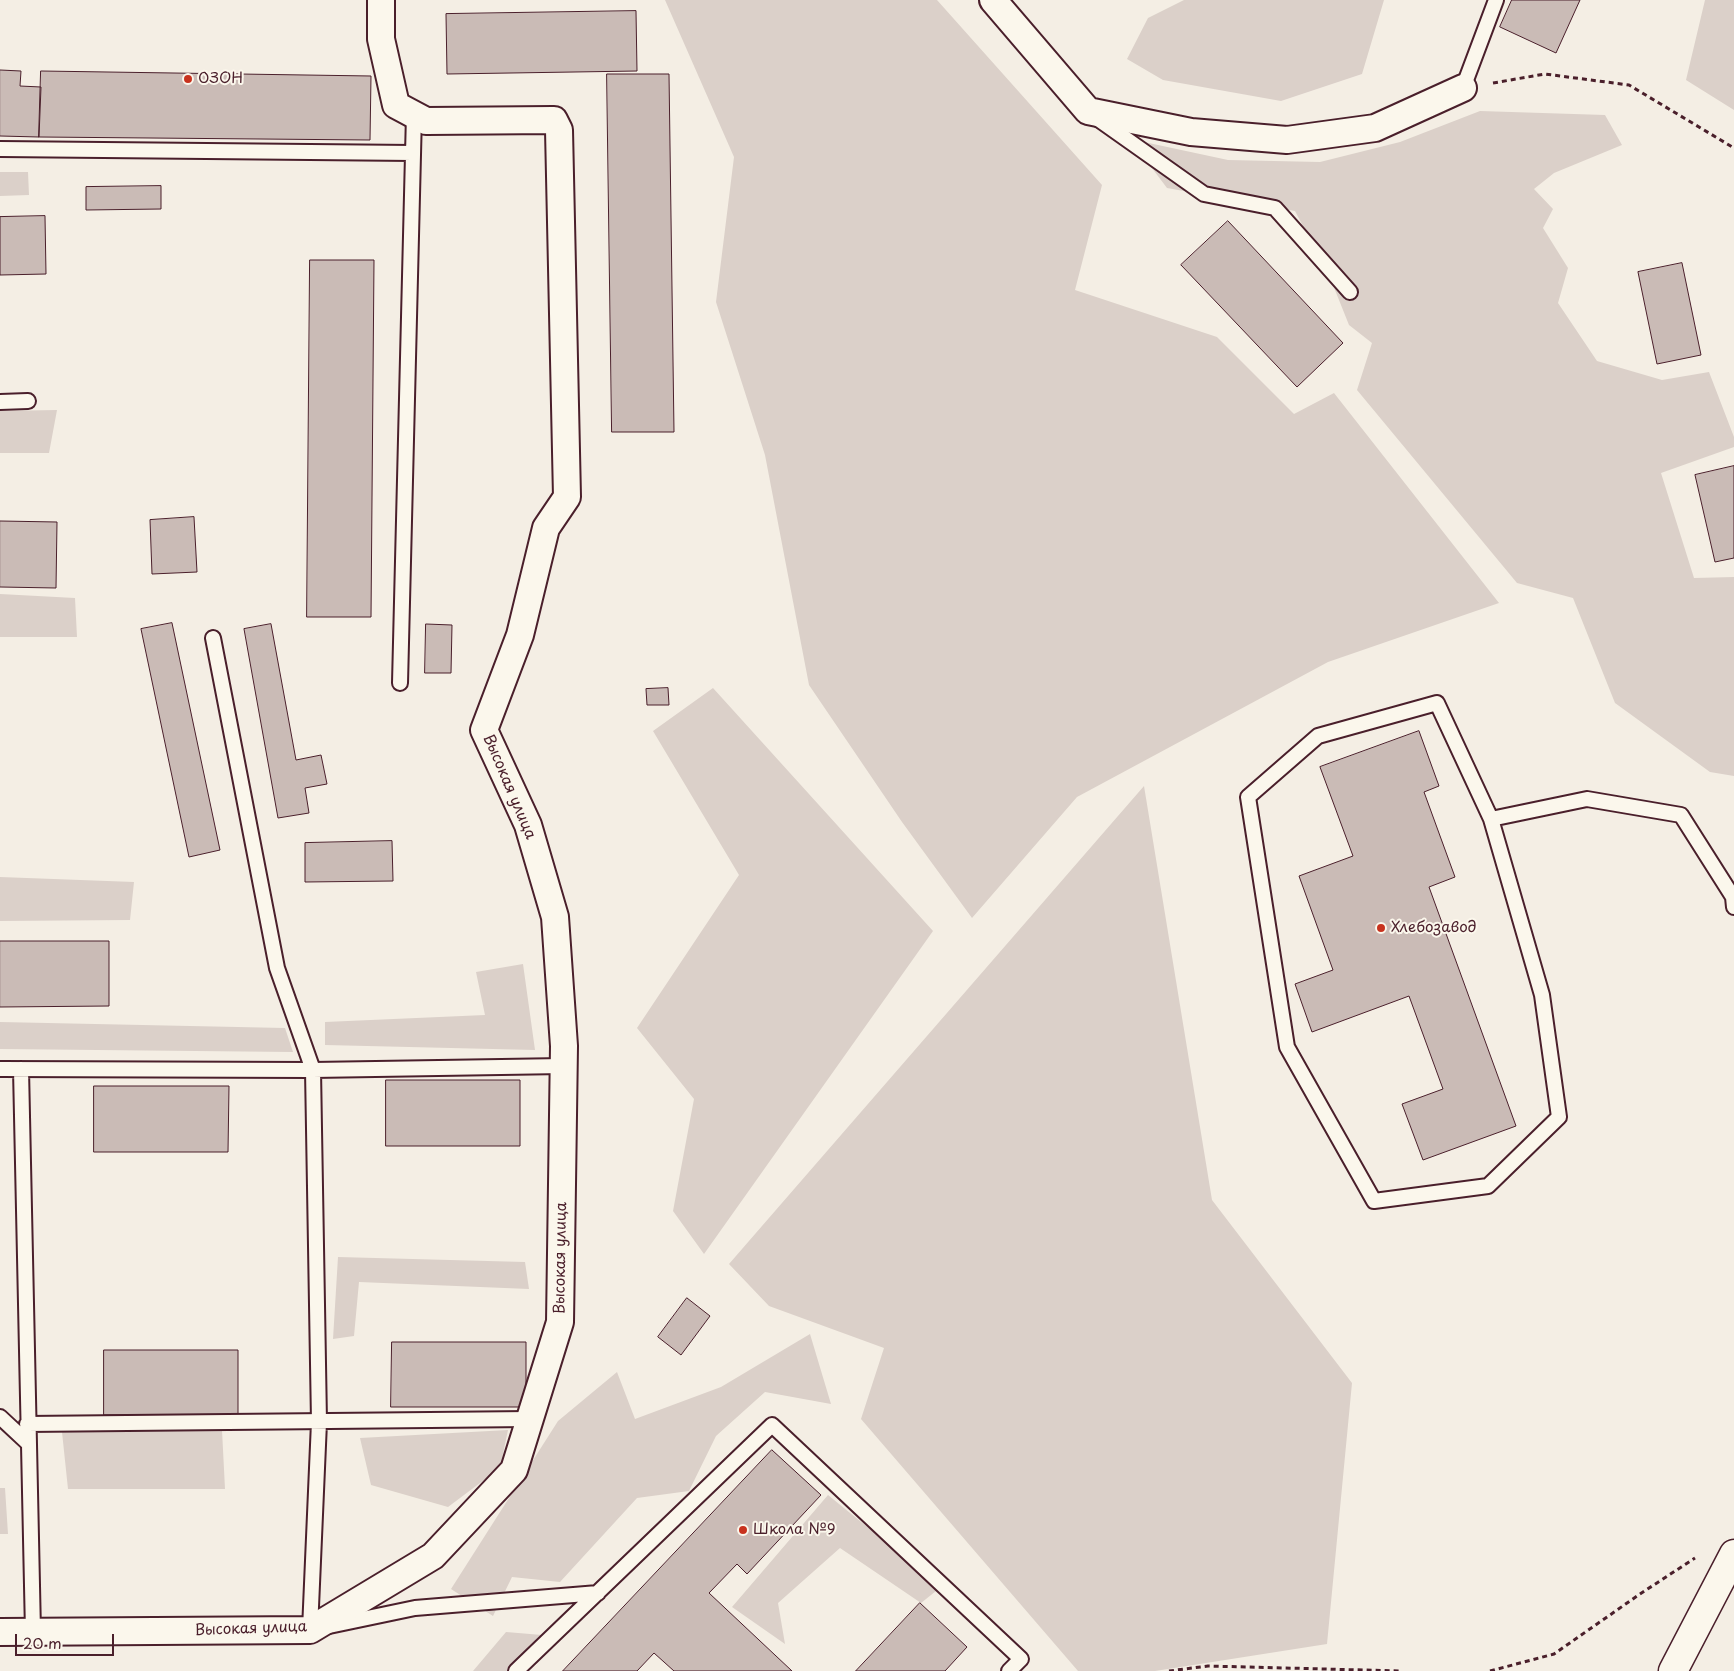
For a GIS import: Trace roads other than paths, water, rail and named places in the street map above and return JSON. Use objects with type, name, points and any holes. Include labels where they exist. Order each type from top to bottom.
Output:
[{"type":"main road","points":[[1673,1671],[1734,1554]]},
{"type":"street","points":[[381,0],[380,39],[396,104],[414,114]]},
{"type":"street","points":[[993,0],[1088,111],[1191,132],[1287,140],[1375,128],[1463,88]]},
{"type":"street","name":"Высокая улица","points":[[0,1632],[310,1630],[433,1556],[514,1470],[560,1322],[564,1046],[555,917],[528,825],[484,730],[520,635],[546,528],[567,497],[559,130],[554,120],[426,121],[414,114]]},
{"type":"lane","points":[[1463,88],[1496,0]]},
{"type":"lane","points":[[1088,111],[1204,194],[1275,208],[1350,292]]},
{"type":"lane","points":[[400,683],[414,114]]},
{"type":"lane","points":[[0,149],[413,153]]},
{"type":"lane","points":[[0,402],[28,401]]},
{"type":"lane","points":[[213,638],[277,968],[313,1070],[319,1422],[310,1630],[415,1608],[598,1592]]},
{"type":"lane","points":[[1437,704],[1490,819],[1542,995],[1559,1117],[1488,1186],[1374,1201],[1287,1047],[1248,797],[1318,736],[1437,704]]},
{"type":"lane","points":[[1490,819],[1587,799],[1681,815],[1733,897],[1734,907]]},
{"type":"lane","points":[[0,1069],[313,1070],[564,1066]]},
{"type":"lane","points":[[21,1069],[27,1424],[33,1632]]},
{"type":"lane","points":[[0,1417],[28,1443]]},
{"type":"lane","points":[[27,1424],[530,1419]]},
{"type":"lane","points":[[516,1671],[772,1425],[1021,1659],[1009,1671]]},
{"type":"place","name":"ОЗОН","points":[[188,79]]},
{"type":"place","name":"Хлебозавод","points":[[1381,928]]},
{"type":"place","name":"Школа №9","points":[[743,1530]]}]
